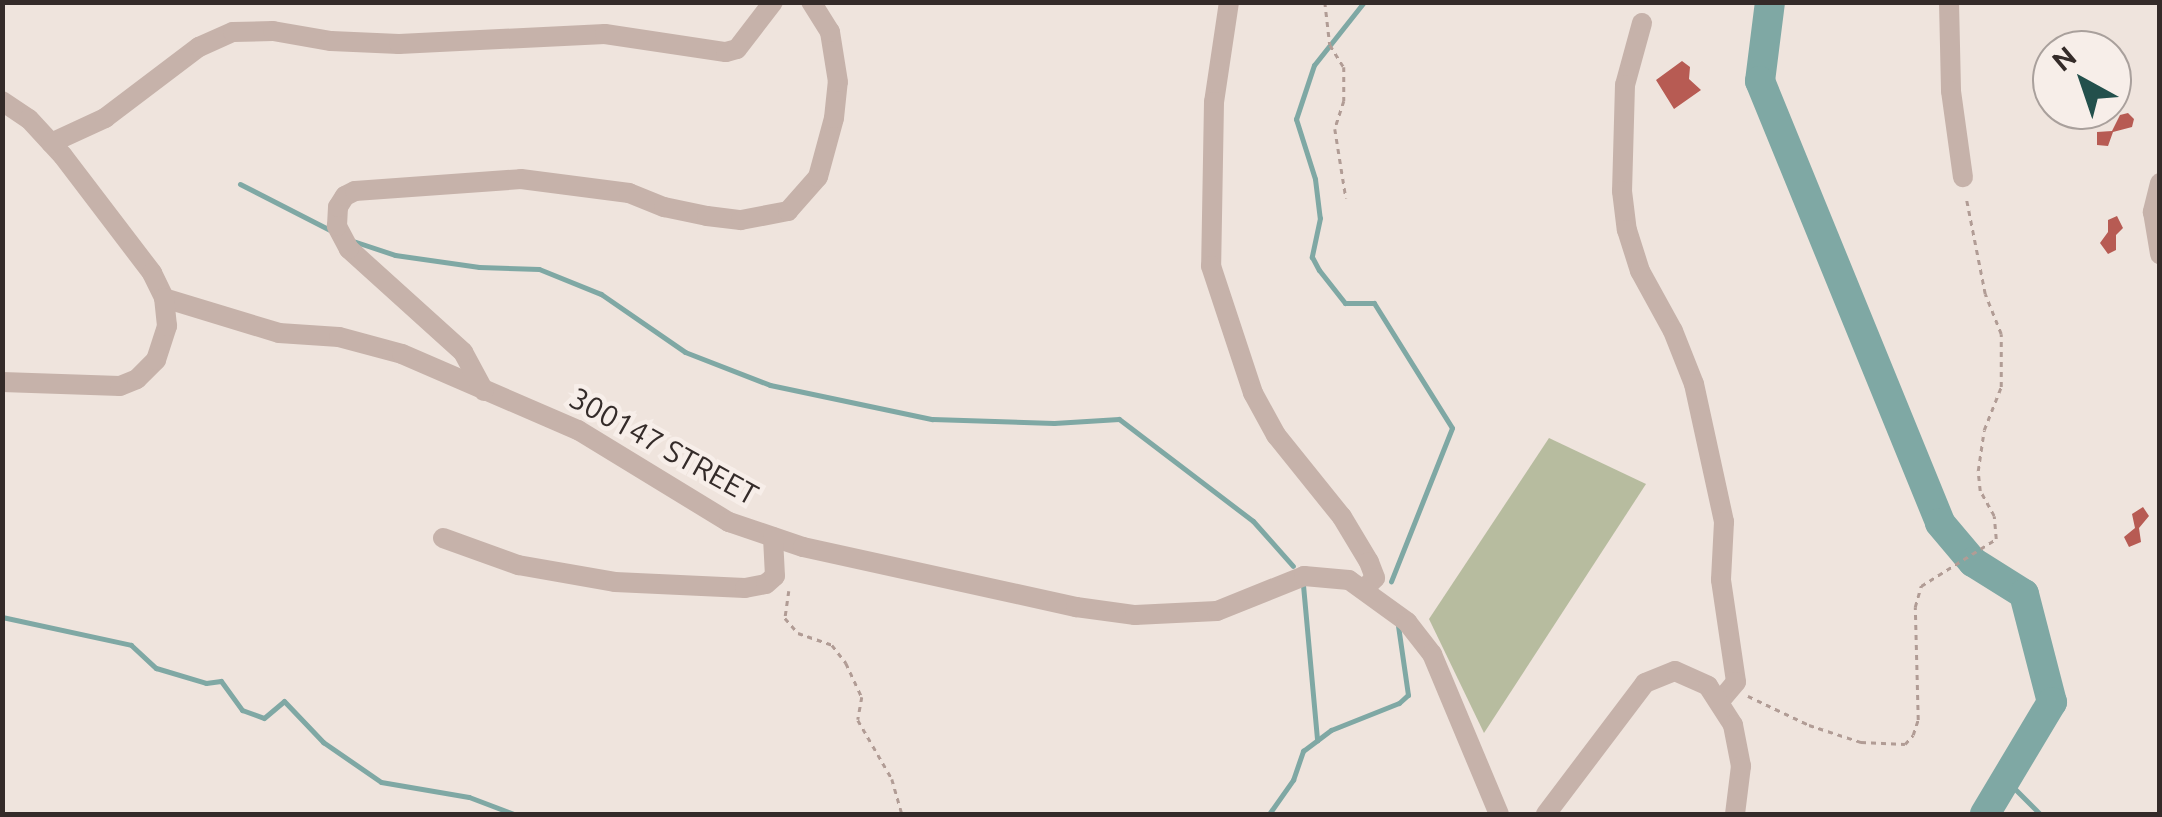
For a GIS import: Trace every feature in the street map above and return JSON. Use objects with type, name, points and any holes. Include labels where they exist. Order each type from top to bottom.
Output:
[{"type":"street","points":[[50,143],[105,118],[199,47],[233,32],[273,31],[330,41],[399,44],[605,34],[726,52],[738,49],[773,2]]},
{"type":"street","points":[[484,392],[463,352],[349,249],[337,226],[338,207],[345,196],[355,191],[522,179],[629,193],[664,207],[707,216],[741,220],[788,211],[818,177],[834,118],[836,59],[830,32],[811,2]]},
{"type":"street","points":[[1229,2],[1214,102],[1211,266],[1253,394],[1276,435],[1342,517],[1369,562],[1375,578],[1364,589]]},
{"type":"street","points":[[1949,2],[1951,91],[1964,176]]},
{"type":"street","points":[[1642,23],[1625,85],[1622,191],[1627,230],[1640,271],[1674,331],[1694,384],[1724,522],[1721,580],[1736,666],[1725,696],[1742,766],[1735,814]]},
{"type":"street","points":[[2,382],[120,386],[136,380],[156,360],[167,326],[164,298],[152,273],[50,143],[5,97]]},
{"type":"street","points":[[2160,183],[2153,212],[2160,254]]},
{"type":"street","name":"300147 STREET","points":[[164,298],[279,333],[339,336],[402,354],[578,430],[729,522],[902,570],[1135,615],[1217,611],[1316,574],[1349,580],[1408,622],[1432,654],[1499,814]]},
{"type":"street","points":[[443,538],[518,565],[615,582],[745,588],[766,584],[775,576],[772,537]]},
{"type":"street","points":[[1546,814],[1621,712],[1655,676],[1675,671],[1690,674],[1725,696]]},
{"type":"path","points":[[1324,2],[1330,45],[1344,67],[1344,101],[1335,128],[1346,198]]},
{"type":"path","points":[[1725,696],[1861,742],[1905,744],[1918,720],[1915,606],[1921,586],[1996,539],[1994,516],[1980,490],[1978,471],[1984,430],[2002,387],[2001,334],[1985,294],[1964,176]]},
{"type":"path","points":[[775,576],[789,586],[786,618],[798,633],[832,645],[846,662],[862,697],[858,720],[892,779],[902,814]]},
{"type":"green space","points":[[1549,438],[1646,484],[1484,733],[1429,619]]},
{"type":"building","points":[[1682,61],[1690,67],[1689,79],[1701,90],[1674,109],[1656,80]]},
{"type":"building","points":[[2121,130],[2113,132],[2108,146],[2097,145],[2097,132]]},
{"type":"building","points":[[2117,216],[2123,228],[2116,235],[2116,250],[2108,254],[2100,243],[2108,232],[2108,220]]},
{"type":"building","points":[[2143,507],[2149,516],[2139,528],[2141,542],[2129,547],[2124,537],[2135,528],[2132,514]]},
{"type":"waterway","points":[[1364,2],[1314,65],[1296,119],[1315,179],[1320,218],[1312,257],[1345,303],[1374,303],[1452,428],[1391,581]]},
{"type":"waterway","points":[[1770,2],[1760,81],[1940,523],[1973,562],[2024,594],[2052,702],[1985,814]]},
{"type":"waterway","points":[[240,184],[330,230]]},
{"type":"waterway","points":[[353,241],[395,255],[479,267],[539,269],[601,294],[685,352],[770,385],[932,419],[1054,423],[1119,419],[1253,521],[1293,566]]},
{"type":"waterway","points":[[1303,585],[1317,740]]},
{"type":"waterway","points":[[2,617],[131,645],[156,668],[206,683],[221,681],[242,710],[264,718],[284,701],[323,742],[381,782],[469,797],[514,814]]},
{"type":"waterway","points":[[1269,814],[1293,780],[1303,751],[1331,730],[1399,703],[1408,695],[1398,626]]},
{"type":"waterway","points":[[2006,780],[2040,814]]}]
